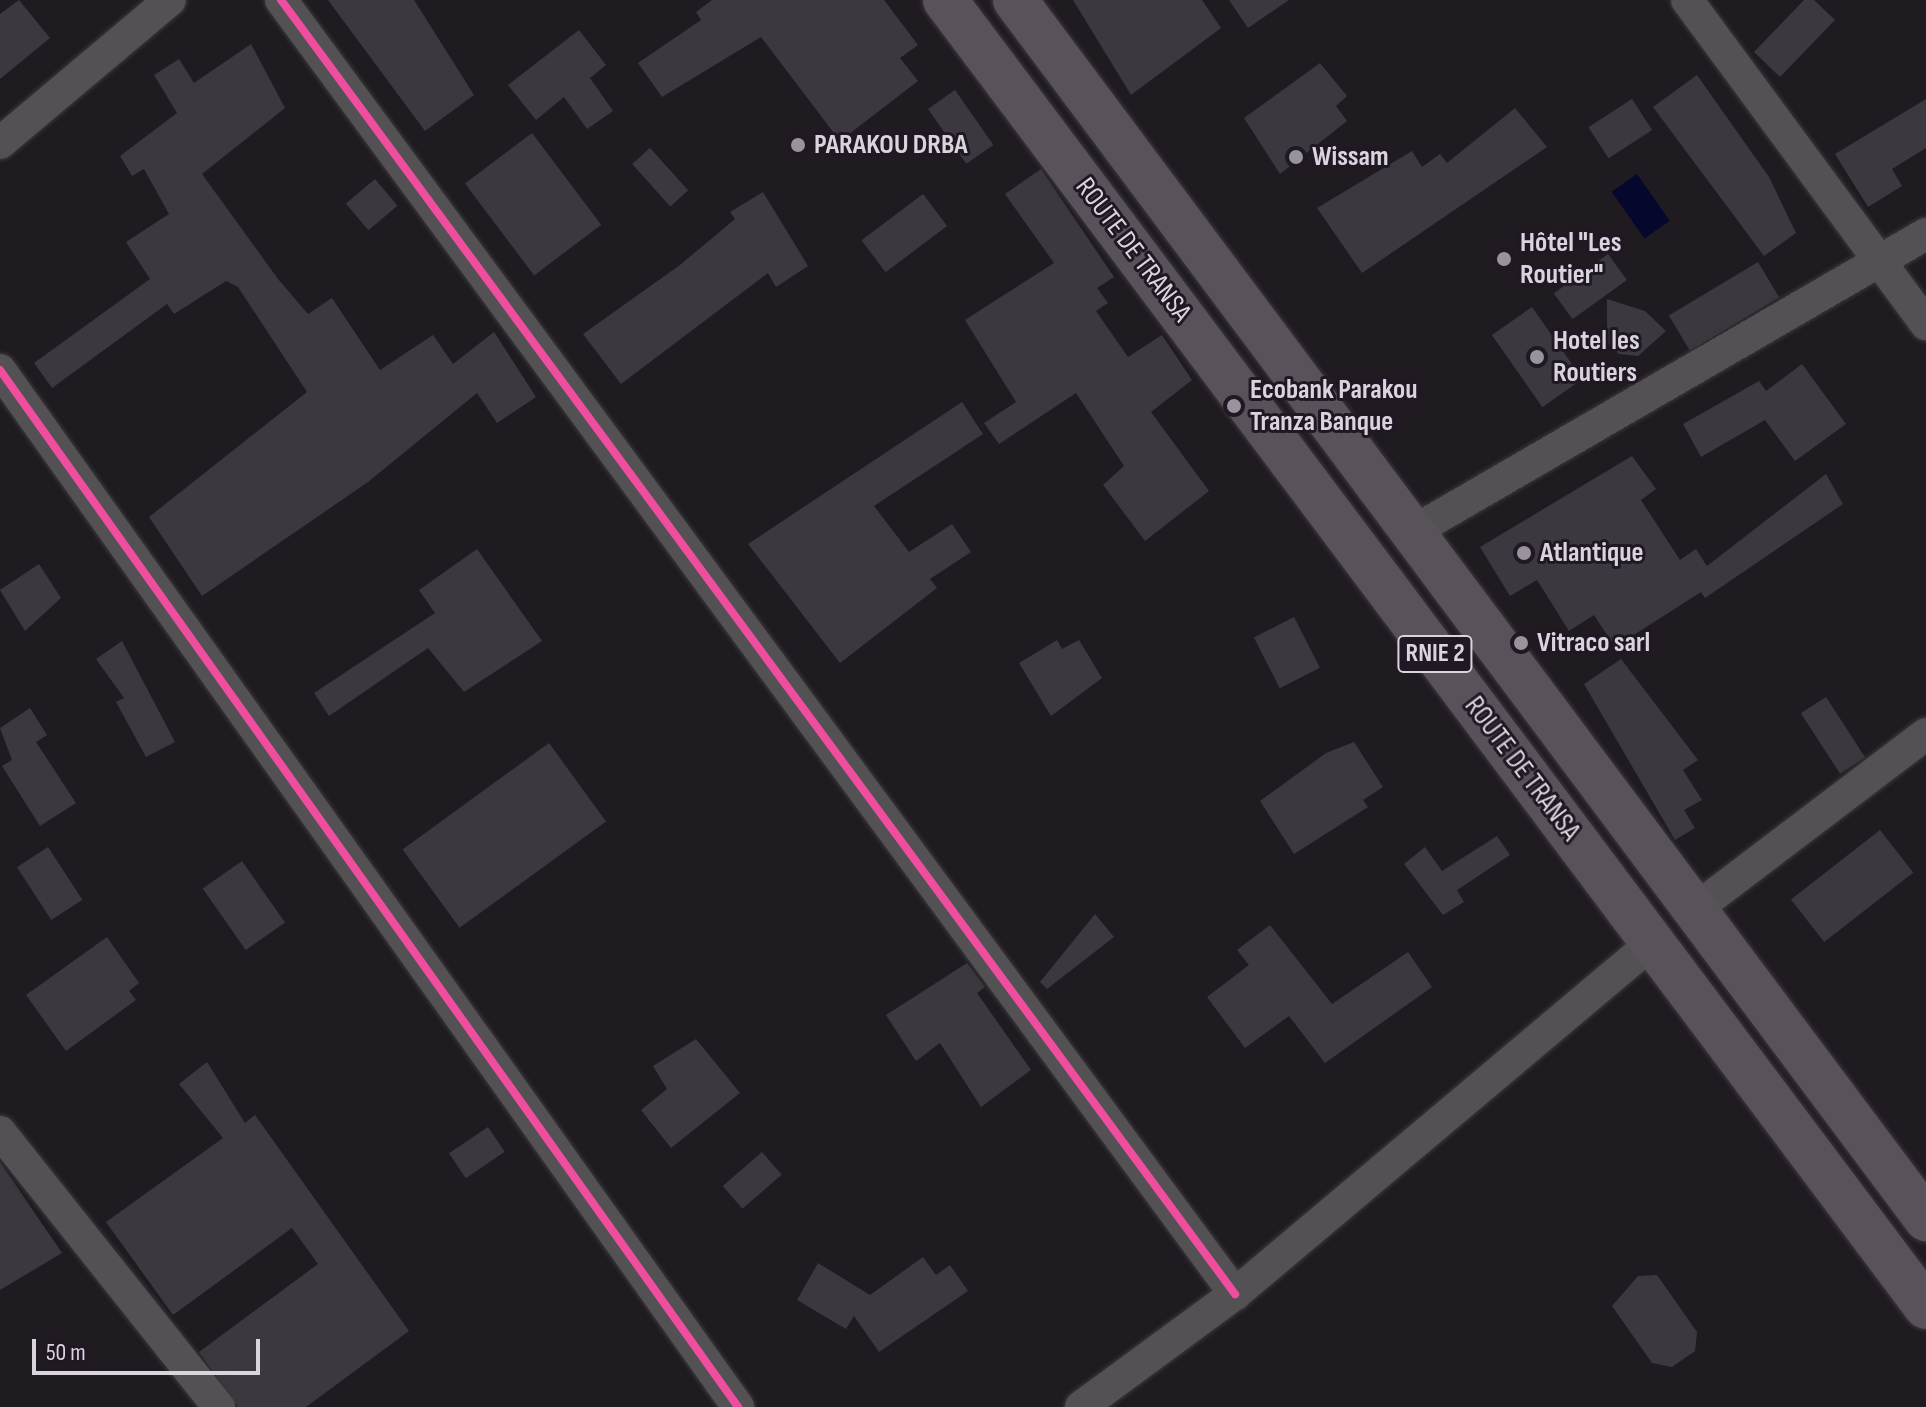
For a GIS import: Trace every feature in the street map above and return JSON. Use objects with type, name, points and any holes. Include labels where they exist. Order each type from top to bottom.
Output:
[{"type":"main road","name":"ROUTE DE TRANSA","points":[[945,0],[1926,1307]]},
{"type":"main road","name":"ROUTE DE TRANSA","points":[[1015,0],[1926,1219]]},
{"type":"main road","points":[[1736,1053],[1779,1021]]},
{"type":"street","points":[[0,143],[170,0]]},
{"type":"street","points":[[281,0],[1235,1294]]},
{"type":"street","points":[[1687,0],[1926,324]]},
{"type":"street","points":[[1414,531],[1926,234]]},
{"type":"street","points":[[0,370],[738,1407]]},
{"type":"street","points":[[1694,910],[1926,734]]},
{"type":"street","points":[[1081,1407],[1235,1294],[1652,943]]},
{"type":"street","points":[[0,1132],[219,1407]]},
{"type":"water","points":[[1637,174],[1670,221],[1644,238],[1612,192]]},
{"type":"building","points":[[19,0],[50,38],[0,79],[0,14]]},
{"type":"building","points":[[328,0],[414,0],[474,95],[425,131]]},
{"type":"building","points":[[712,0],[884,0],[918,45],[900,58],[918,81],[840,141],[761,37],[662,97],[638,63],[701,20],[696,12]]},
{"type":"building","points":[[1073,0],[1202,0],[1221,28],[1131,95]]},
{"type":"building","points":[[1229,0],[1289,0],[1248,28]]},
{"type":"building","points":[[1804,0],[1814,0],[1835,20],[1780,77],[1754,52]]},
{"type":"building","points":[[579,30],[606,65],[590,78],[613,111],[587,129],[564,97],[536,120],[508,85]]},
{"type":"building","points":[[251,44],[285,108],[202,174],[278,279],[308,314],[332,298],[380,370],[433,335],[453,364],[494,332],[536,397],[497,423],[477,393],[368,482],[202,596],[149,517],[307,392],[238,287],[226,281],[174,314],[167,304],[52,388],[34,363],[150,279],[126,242],[169,214],[144,169],[132,176],[120,156],[177,113],[154,75],[179,59],[194,83]]},
{"type":"building","points":[[1320,63],[1347,96],[1336,106],[1347,121],[1280,174],[1244,118]]},
{"type":"building","points":[[1697,75],[1769,177],[1796,233],[1764,256],[1653,107]]},
{"type":"building","points":[[955,90],[993,145],[966,164],[928,109]]},
{"type":"building","points":[[1632,99],[1652,130],[1609,158],[1588,127]]},
{"type":"building","points":[[1926,99],[1926,148],[1892,169],[1902,186],[1868,207],[1835,154]]},
{"type":"building","points":[[1515,108],[1547,147],[1362,273],[1317,208],[1412,151],[1422,167],[1440,154],[1447,163]]},
{"type":"building","points":[[532,133],[601,225],[534,275],[465,184]]},
{"type":"building","points":[[650,148],[688,190],[670,206],[632,164]]},
{"type":"building","points":[[1041,169],[1114,277],[1097,288],[1108,303],[1096,311],[1128,357],[1162,335],[1192,380],[1151,412],[1209,491],[1145,541],[1103,485],[1124,466],[1076,393],[999,444],[984,423],[1016,402],[965,320],[1054,263],[1005,194]]},
{"type":"building","points":[[375,179],[397,206],[368,230],[346,203]]},
{"type":"building","points":[[763,192],[808,266],[776,287],[768,273],[621,384],[583,334],[680,265],[735,219],[730,212]]},
{"type":"building","points":[[923,194],[947,226],[886,272],[862,240]]},
{"type":"building","points":[[1608,254],[1627,280],[1573,319],[1554,293]]},
{"type":"building","points":[[1758,262],[1779,297],[1690,351],[1669,316]]},
{"type":"building","points":[[1607,299],[1645,311],[1666,331],[1638,356],[1619,354],[1607,343]]},
{"type":"building","name":"Hotel les Routiers","points":[[1532,307],[1582,379],[1542,407],[1492,335]]},
{"type":"building","points":[[1802,364],[1846,424],[1795,461],[1765,420],[1701,457],[1683,424],[1759,381],[1766,391]]},
{"type":"building","points":[[962,402],[983,434],[874,506],[909,552],[952,524],[971,552],[930,579],[937,588],[840,663],[748,544]]},
{"type":"building","points":[[1632,456],[1656,489],[1641,500],[1680,560],[1696,549],[1707,566],[1826,474],[1843,504],[1705,598],[1701,592],[1615,647],[1594,615],[1569,631],[1537,580],[1510,596],[1480,547]]},
{"type":"building","points":[[477,549],[542,641],[464,692],[428,648],[329,716],[314,693],[435,613],[419,590]]},
{"type":"building","points":[[39,564],[61,598],[25,631],[0,590]]},
{"type":"building","points":[[1294,617],[1320,668],[1280,688],[1254,637]]},
{"type":"building","points":[[1057,640],[1062,649],[1079,640],[1102,678],[1051,716],[1019,663]]},
{"type":"building","points":[[122,641],[175,742],[146,757],[116,702],[124,698],[96,659]]},
{"type":"building","points":[[1621,659],[1698,760],[1683,770],[1702,800],[1684,810],[1695,828],[1675,840],[1584,684]]},
{"type":"building","points":[[1826,697],[1865,757],[1840,774],[1801,713]]},
{"type":"building","points":[[30,708],[47,735],[36,742],[76,803],[40,826],[2,766],[12,760],[0,728]]},
{"type":"building","points":[[1354,742],[1383,787],[1363,800],[1368,807],[1294,854],[1260,801],[1326,753]]},
{"type":"building","points":[[549,743],[606,821],[460,928],[403,849]]},
{"type":"building","points":[[1880,830],[1913,873],[1824,942],[1791,900]]},
{"type":"building","points":[[1497,836],[1510,855],[1457,890],[1464,902],[1443,915],[1404,864],[1425,847],[1442,871]]},
{"type":"building","points":[[48,847],[82,900],[51,920],[17,867]]},
{"type":"building","points":[[242,861],[285,922],[246,950],[203,889]]},
{"type":"building","points":[[1095,914],[1114,937],[1047,989],[1040,982]]},
{"type":"building","points":[[1270,925],[1332,1004],[1408,952],[1432,987],[1325,1063],[1289,1016],[1245,1048],[1207,997],[1249,965],[1237,950]]},
{"type":"building","points":[[107,937],[139,983],[129,991],[136,1000],[66,1051],[26,995]]},
{"type":"building","points":[[967,963],[985,987],[977,993],[1031,1070],[981,1107],[940,1043],[916,1061],[886,1015]]},
{"type":"building","points":[[696,1039],[740,1093],[671,1148],[641,1110],[667,1089],[653,1066]]},
{"type":"building","points":[[207,1062],[245,1123],[255,1115],[409,1331],[306,1407],[238,1407],[199,1352],[318,1264],[292,1228],[173,1315],[106,1222],[223,1138],[179,1084]]},
{"type":"building","points":[[488,1127],[505,1152],[466,1178],[449,1153]]},
{"type":"building","points":[[762,1152],[782,1175],[742,1209],[723,1186]]},
{"type":"building","points":[[0,1162],[62,1253],[0,1290]]},
{"type":"building","points":[[923,1257],[936,1275],[950,1265],[968,1291],[879,1352],[854,1316],[846,1329],[797,1300],[818,1263],[870,1295]]},
{"type":"building","points":[[1657,1275],[1697,1332],[1695,1351],[1672,1367],[1652,1363],[1612,1306],[1638,1276]]},
{"type":"cycle path","points":[[281,0],[1235,1294]]},
{"type":"cycle path","points":[[0,370],[738,1407]]},
{"type":"place","name":"PARAKOU DRBA","points":[[798,145]]},
{"type":"place","name":"Wissam","points":[[1296,157]]},
{"type":"place","name":"Hôtel \"Les Routier\"","points":[[1504,259]]},
{"type":"place","name":"Hotel les Routiers","points":[[1537,357]]},
{"type":"place","name":"Ecobank Parakou Tranza Banque","points":[[1234,406]]},
{"type":"place","name":"Atlantique","points":[[1524,553]]},
{"type":"place","name":"Vitraco sarl","points":[[1521,643]]}]
